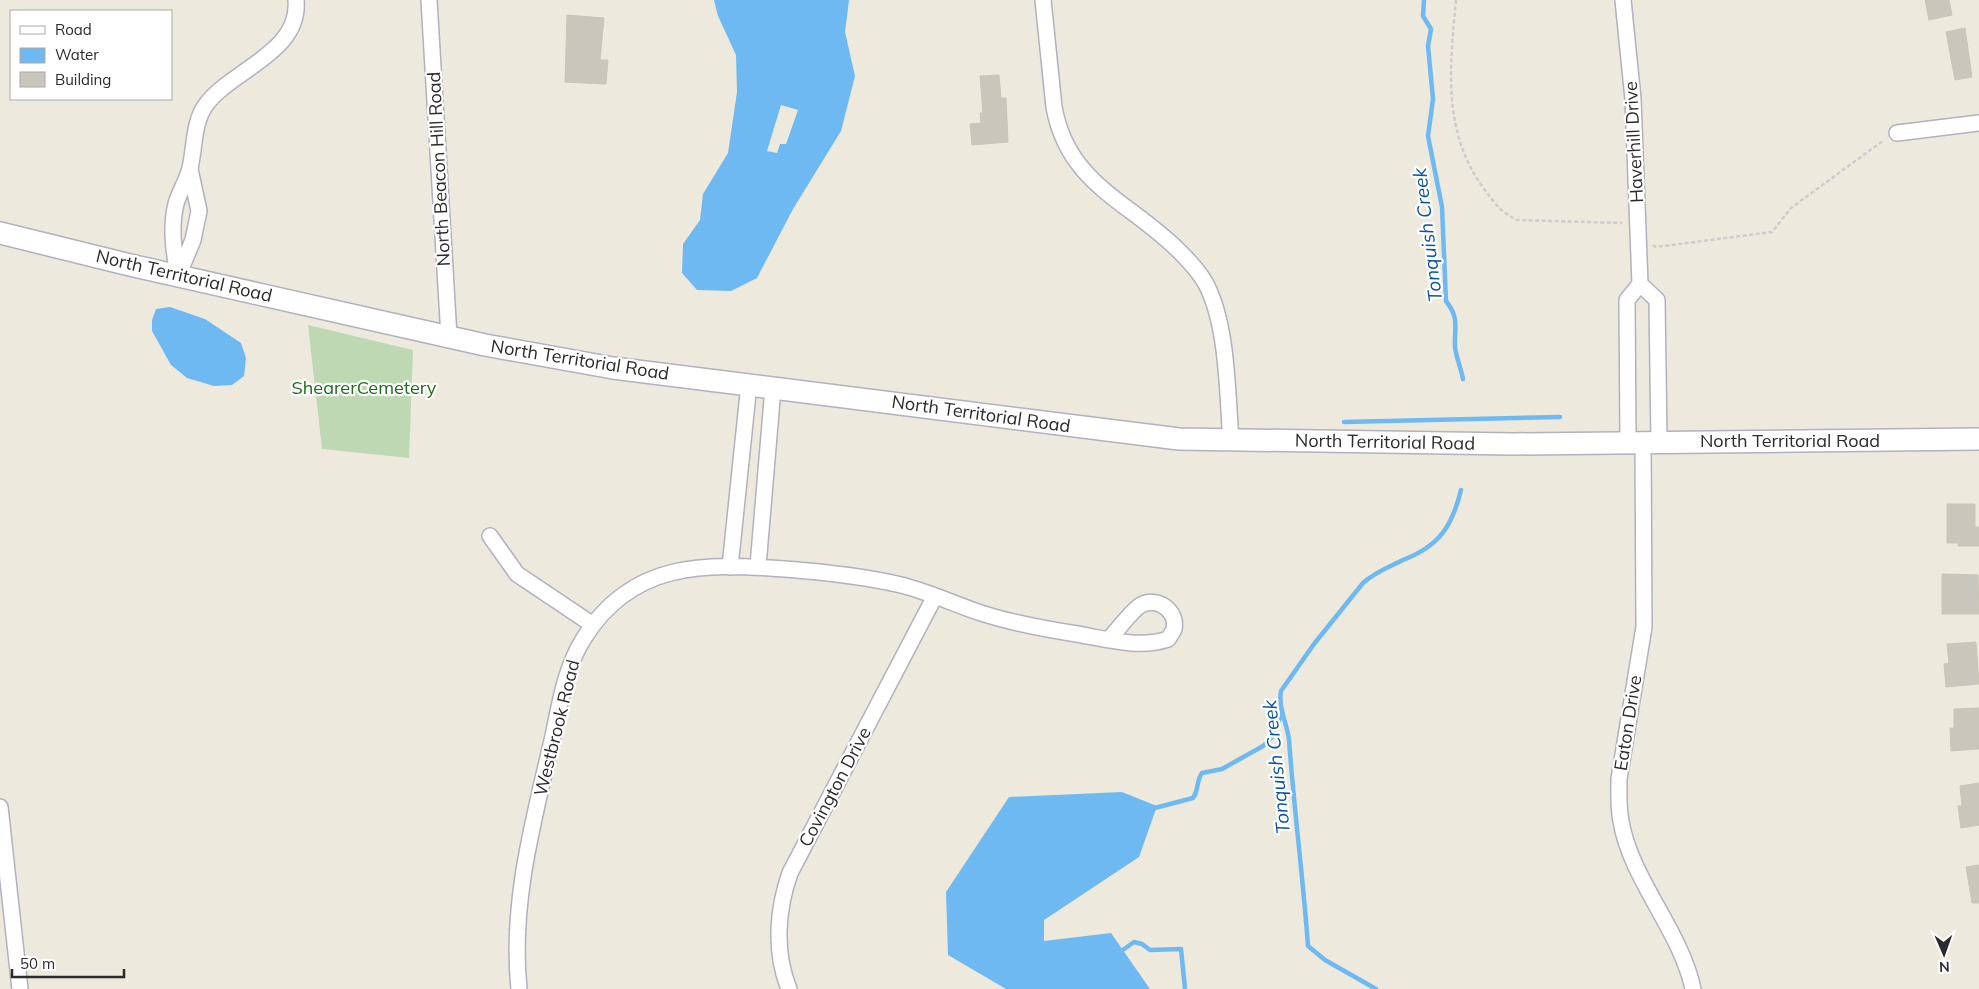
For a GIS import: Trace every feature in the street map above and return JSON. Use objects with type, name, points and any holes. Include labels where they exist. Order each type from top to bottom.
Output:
[{"type":"main road","name":"North Territorial Road","points":[[0,233],[178,276],[449,337],[613,368],[749,384],[1036,423],[1179,439],[1513,444],[1644,441],[1804,442],[1979,439]]},
{"type":"street","points":[[178,276],[172,237],[176,203],[190,170],[197,125],[206,104],[217,92],[279,45],[291,26],[296,0]]},
{"type":"street","name":"North Beacon Hill Road","points":[[429,0],[449,337]]},
{"type":"street","points":[[1043,0],[1054,107],[1057,125],[1067,149],[1083,171],[1095,182],[1172,243],[1194,266],[1205,282],[1215,303],[1220,326],[1231,440]]},
{"type":"street","name":"Haverhill Drive","points":[[1623,0],[1633,100],[1640,284]]},
{"type":"street","points":[[1897,133],[1979,123]]},
{"type":"street","points":[[178,276],[193,240],[199,210],[190,170]]},
{"type":"street","points":[[1640,284],[1657,300],[1644,441],[1627,300],[1640,284]]},
{"type":"street","points":[[730,567],[749,384]]},
{"type":"street","points":[[758,566],[773,388]]},
{"type":"street","name":"Eaton Drive","points":[[1644,441],[1644,627],[1619,779],[1618,803],[1628,848],[1684,959],[1693,989]]},
{"type":"street","points":[[490,536],[517,574],[593,625]]},
{"type":"street","name":"Westbrook Road","points":[[520,989],[517,938],[518,904],[532,826],[566,677],[576,651],[593,625],[620,598],[654,578],[696,567],[758,566],[869,578],[935,596],[1012,622],[1110,639]]},
{"type":"street","name":"Covington Drive","points":[[789,989],[781,958],[779,934],[782,900],[790,873],[935,596]]},
{"type":"street","points":[[0,807],[20,989]]},
{"type":"green space","name":"ShearerCemetery","points":[[308,325],[413,350],[409,458],[322,449]]},
{"type":"water","points":[[714,0],[849,0],[845,32],[855,76],[841,131],[793,209],[757,278],[731,291],[697,290],[682,273],[683,244],[700,220],[703,194],[728,153],[737,92],[736,55],[718,16]],"holes":[[[781,105],[798,110],[786,144],[780,144],[777,153],[767,151]]]},
{"type":"water","points":[[170,307],[205,319],[241,343],[246,358],[244,376],[232,385],[214,386],[187,378],[171,365],[152,331],[152,320],[156,309]]},
{"type":"water","points":[[1122,792],[1157,806],[1139,857],[1044,920],[1044,941],[1111,933],[1150,989],[1006,989],[948,955],[946,892],[1009,797]]},
{"type":"building","points":[[1925,0],[1949,0],[1952,15],[1929,20]]},
{"type":"building","points":[[567,15],[604,18],[600,60],[608,60],[606,84],[565,82]]},
{"type":"building","points":[[1965,28],[1972,77],[1955,80],[1946,32]]},
{"type":"building","points":[[999,75],[1001,98],[1006,98],[1008,142],[972,145],[970,124],[981,123],[980,113],[983,113],[980,76]]},
{"type":"building","points":[[1947,504],[1975,504],[1975,527],[1979,527],[1979,546],[1958,546],[1958,543],[1947,543]]},
{"type":"building","points":[[1942,574],[1978,575],[1979,614],[1942,614]]},
{"type":"building","points":[[1976,642],[1979,684],[1946,687],[1944,664],[1949,663],[1947,644]]},
{"type":"building","points":[[1979,708],[1979,749],[1951,751],[1950,728],[1954,728],[1954,709]]},
{"type":"building","points":[[1979,783],[1979,825],[1961,828],[1958,806],[1962,806],[1960,786]]},
{"type":"building","points":[[1979,865],[1979,903],[1972,903],[1966,867]]},
{"type":"waterway","name":"Tonquish Creek","points":[[1424,0],[1423,16],[1431,29],[1428,46],[1433,99],[1428,136],[1442,207],[1446,301],[1455,318],[1456,355],[1463,379]]},
{"type":"waterway","points":[[1344,422],[1560,417]]},
{"type":"waterway","name":"Tonquish Creek","points":[[1376,989],[1325,960],[1308,946],[1289,740],[1280,697],[1281,691],[1314,644],[1363,583],[1387,567],[1426,548],[1442,534],[1453,515],[1461,490]]},
{"type":"waterway","points":[[1151,809],[1193,798],[1202,773],[1222,769],[1263,746],[1272,737],[1282,713]]},
{"type":"waterway","points":[[1120,952],[1134,942],[1142,944],[1150,950],[1181,949],[1185,989]]}]
